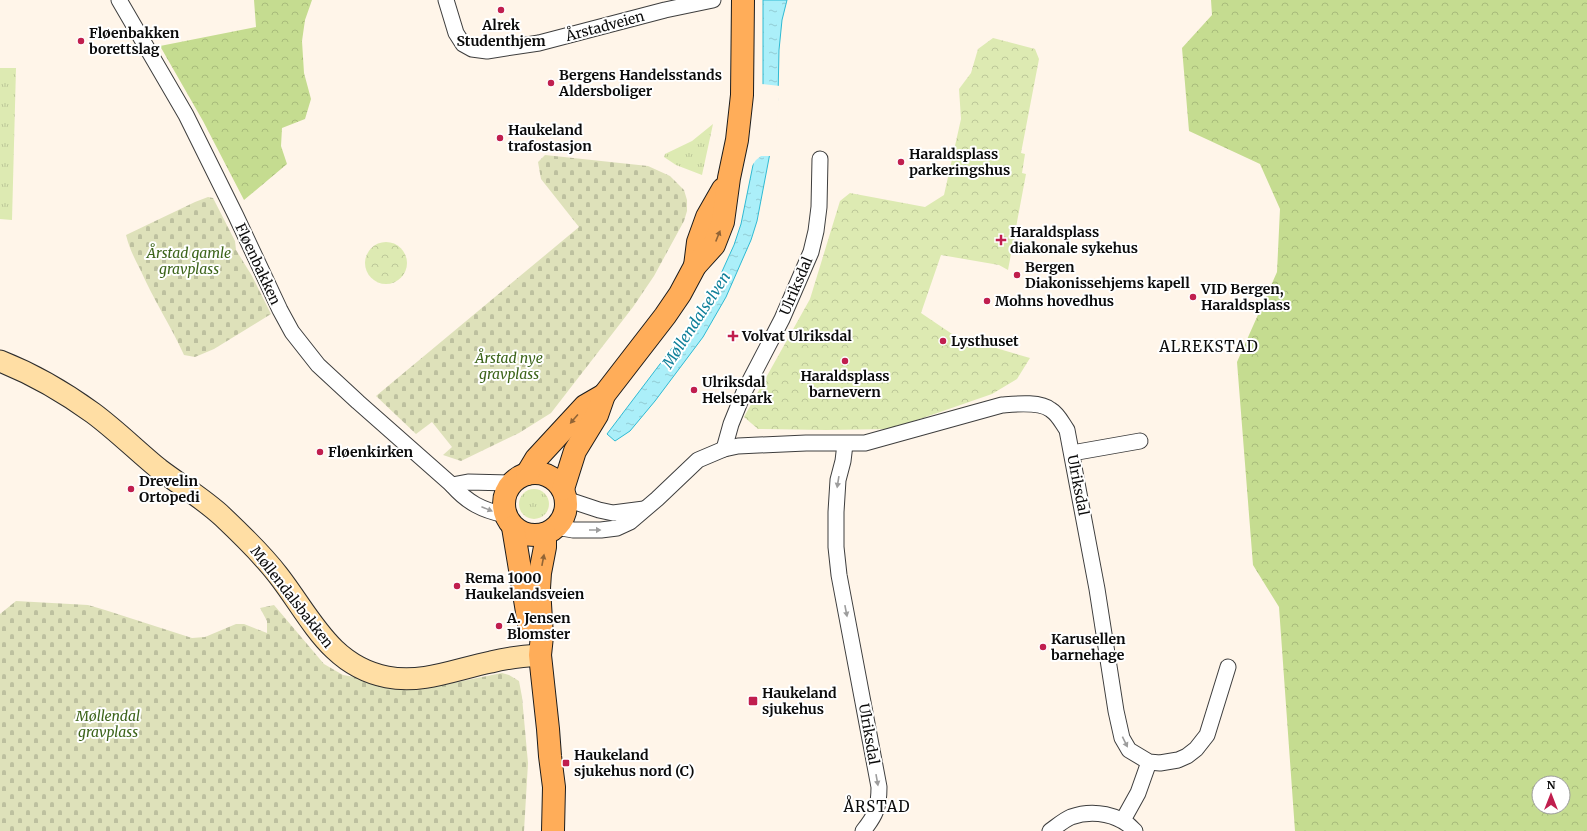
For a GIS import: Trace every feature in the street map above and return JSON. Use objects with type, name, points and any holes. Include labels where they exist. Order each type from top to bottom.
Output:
[{"type":"main road","points":[[509,521],[519,532],[537,536],[551,531],[563,519],[566,510],[564,494],[575,451],[597,415],[604,395],[665,316],[680,294],[695,266],[714,245],[719,234],[723,222],[729,178],[737,140],[742,95],[743,0]]},
{"type":"main road","points":[[540,654],[530,629],[504,498],[507,490],[585,406],[604,395]]},
{"type":"main road","points":[[519,478],[537,473],[549,476],[556,481],[564,494]]},
{"type":"main road","points":[[551,531],[546,547],[539,588],[542,636],[540,654],[554,787],[553,831]]},
{"type":"main road","points":[[539,831],[542,788],[550,756]]},
{"type":"street","name":"Fløenbakken","points":[[119,0],[186,115],[292,332],[318,365],[452,485],[463,497],[509,521]]},
{"type":"street","name":"Årstadveien","points":[[446,0],[456,33],[463,44],[472,49],[487,51],[539,43],[665,10],[714,0]]},
{"type":"street","name":"Ulriksdal","points":[[724,449],[731,424],[744,392],[782,319],[811,252],[816,231],[819,207],[820,159]]},
{"type":"street","name":"Møllendalsbakken","points":[[0,361],[50,384],[94,414],[160,469],[222,515],[278,574],[312,624],[333,650],[349,662],[370,672],[404,679],[433,677],[491,662],[540,654]]},
{"type":"street","name":"Ulriksdal","points":[[551,531],[617,528],[630,522],[698,460],[724,449],[738,446],[806,443],[865,443],[1002,405],[1024,403],[1051,409],[1058,416],[1067,430],[1072,453],[1097,589],[1116,711],[1122,738],[1129,750],[1148,762]]},
{"type":"street","points":[[1072,453],[1140,441]]},
{"type":"street","name":"Ulriksdal","points":[[845,444],[837,490],[836,547],[839,575],[879,787],[879,800],[876,813],[863,831]]},
{"type":"street","points":[[452,485],[468,482],[519,478]]},
{"type":"street","points":[[564,494],[599,510],[614,513],[644,509]]},
{"type":"street","points":[[1123,820],[1138,793],[1148,762],[1160,763],[1178,760],[1187,756],[1196,749],[1207,735],[1228,667]]},
{"type":"street","points":[[1050,831],[1072,817],[1082,814],[1110,815],[1123,820],[1135,831]]},
{"type":"green space","points":[[254,0],[312,0],[305,20],[302,41],[304,73],[311,99],[305,119],[282,128],[281,146],[287,164],[244,200],[203,121],[160,46],[256,27]]},
{"type":"green space","points":[[1211,0],[1587,0],[1587,831],[1295,831],[1279,607],[1253,565],[1237,362],[1277,272],[1280,209],[1260,164],[1189,131],[1182,48],[1212,15]]},
{"type":"green space","points":[[993,38],[1035,49],[1039,59],[1021,153],[1025,154],[1022,173],[1026,174],[1008,270],[999,265],[941,255],[921,313],[955,336],[1030,358],[1017,379],[992,394],[891,429],[758,429],[744,417],[810,299],[840,201],[850,193],[925,207],[944,195],[961,119],[959,89],[971,73],[978,49]]},
{"type":"green space","points":[[0,68],[16,68],[12,220],[0,219]]},
{"type":"green space","points":[[713,124],[702,175],[676,165],[664,157],[665,154],[692,141]]},
{"type":"green space","name":"Årstad nye gravplass","points":[[545,155],[648,166],[670,176],[684,190],[687,200],[687,211],[684,221],[654,276],[633,307],[551,413],[519,433],[461,461],[443,455],[452,447],[432,422],[416,434],[376,396],[579,227],[541,179],[538,162]]},
{"type":"green space","name":"Årstad gamle gravplass","points":[[208,197],[213,198],[235,241],[236,250],[252,276],[271,314],[214,349],[195,357],[184,355],[136,261],[126,235]]},
{"type":"green space","points":[[382,242],[390,242],[398,245],[404,251],[407,263],[404,275],[398,281],[390,284],[382,284],[374,281],[368,275],[365,267],[365,259],[368,251],[374,245]]},
{"type":"green space","points":[[534,489],[540,490],[548,498],[548,510],[540,518],[534,519],[528,518],[520,510],[519,504],[520,498],[528,490]]},
{"type":"green space","name":"Møllendal gravplass","points":[[16,601],[88,605],[192,638],[205,637],[236,624],[244,624],[267,633],[267,621],[260,608],[274,605],[324,664],[343,675],[360,678],[384,686],[401,689],[422,689],[502,673],[509,675],[519,681],[522,697],[528,763],[524,831],[0,831],[0,614]]},
{"type":"water","name":"Møllendalselven","points":[[763,0],[787,0],[782,20],[779,50],[778,97],[774,132],[757,221],[751,240],[726,297],[703,337],[655,401],[630,431],[615,441],[607,434],[710,298],[734,245],[741,224],[753,165],[763,92]]},
{"type":"pier","points":[[761,84],[780,86],[776,132],[772,156],[761,156],[751,167]]},
{"type":"place","name":"Alrek Studenthjem","points":[[501,10]]},
{"type":"place","name":"Fløenbakken borettslag","points":[[81,41]]},
{"type":"place","name":"Bergens Handelsstands Aldersboliger","points":[[551,83]]},
{"type":"place","name":"Haukeland trafostasjon","points":[[500,138]]},
{"type":"place","name":"Haraldsplass parkeringshus","points":[[901,162]]},
{"type":"place","name":"Haraldsplass diakonale sykehus","points":[[1001,240]]},
{"type":"place","name":"Bergen Diakonissehjems kapell","points":[[1017,275]]},
{"type":"place","name":"VID Bergen, Haraldsplass","points":[[1193,297]]},
{"type":"place","name":"Mohns hovedhus","points":[[987,301]]},
{"type":"place","name":"Volvat Ulriksdal","points":[[733,336]]},
{"type":"place","name":"Lysthuset","points":[[943,341]]},
{"type":"place","name":"Haraldsplass barnevern","points":[[845,361]]},
{"type":"place","name":"Ulriksdal Helsepark","points":[[694,390]]},
{"type":"place","name":"Fløenkirken","points":[[320,452]]},
{"type":"place","name":"Drevelin Ortopedi","points":[[131,489]]},
{"type":"place","name":"Rema 1000 Haukelandsveien","points":[[457,586]]},
{"type":"place","name":"A. Jensen Blomster","points":[[499,626]]},
{"type":"place","name":"Karusellen barnehage","points":[[1043,647]]},
{"type":"place","name":"Haukeland sjukehus","points":[[753,701]]},
{"type":"place","name":"Haukeland sjukehus nord (C)","points":[[566,763]]},
{"type":"district","name":"ALREKSTAD","points":[[1209,346]]},
{"type":"district","name":"ÅRSTAD","points":[[877,806]]}]
